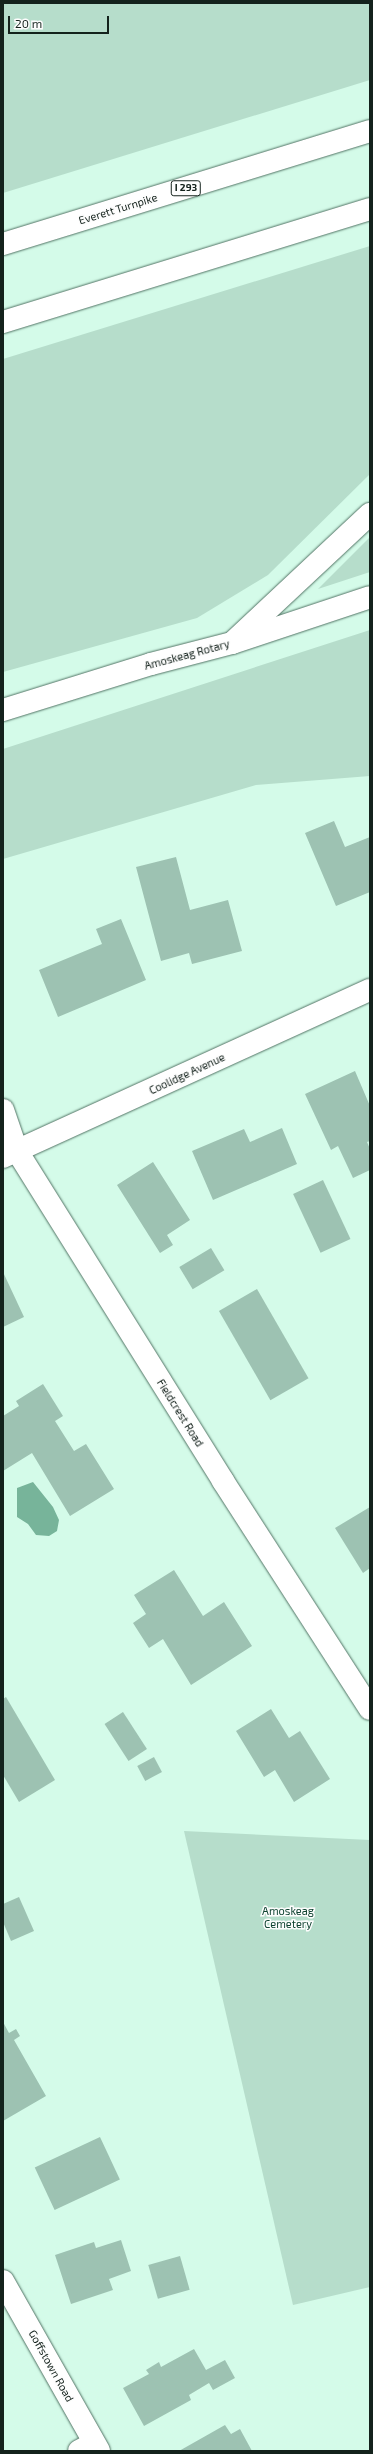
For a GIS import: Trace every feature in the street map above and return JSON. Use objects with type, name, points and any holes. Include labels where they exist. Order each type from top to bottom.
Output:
[{"type":"main road","name":"Everett Turnpike","points":[[3,244],[370,131]]},
{"type":"main road","points":[[3,322],[370,209]]},
{"type":"main road","points":[[232,643],[370,514]]},
{"type":"main road","name":"Amoskeag Rotary","points":[[3,710],[151,664],[232,643],[370,597]]},
{"type":"main road","name":"Coolidge Avenue","points":[[8,1154],[370,990]]},
{"type":"main road","name":"Fieldcrest Road","points":[[3,1110],[8,1154],[223,1481],[370,1709]]},
{"type":"main road","name":"Goffstown Road","points":[[3,2281],[91,2448]]},
{"type":"green space","points":[[3,3],[370,3],[370,80],[3,193]]},
{"type":"green space","points":[[370,246],[370,474],[268,575],[197,618],[3,672],[3,359]]},
{"type":"green space","points":[[370,537],[370,572],[318,589]]},
{"type":"green space","points":[[370,630],[370,776],[256,785],[3,859],[3,749]]},
{"type":"green space","name":"Amoskeag Cemetery","points":[[184,1831],[370,1840],[370,2287],[293,2305]]},
{"type":"shaded area","points":[[33,1482],[53,1507],[59,1520],[57,1531],[49,1536],[36,1535],[28,1524],[17,1517],[17,1488]]},
{"type":"building","points":[[334,821],[345,847],[370,837],[370,892],[336,906],[305,833]]},
{"type":"building","points":[[176,857],[190,910],[228,900],[242,951],[192,964],[189,953],[161,961],[136,867]]},
{"type":"building","points":[[121,919],[146,980],[58,1017],[39,970],[102,944],[96,929]]},
{"type":"building","points":[[355,1071],[370,1106],[370,1141],[367,1142],[370,1149],[370,1170],[353,1178],[338,1146],[331,1150],[305,1094]]},
{"type":"building","points":[[282,1128],[297,1164],[213,1200],[192,1151],[244,1129],[250,1142]]},
{"type":"building","points":[[153,1162],[190,1220],[167,1235],[173,1245],[160,1253],[117,1185]]},
{"type":"building","points":[[323,1180],[350,1239],[321,1253],[293,1194]]},
{"type":"building","points":[[211,1248],[224,1270],[193,1289],[179,1267]]},
{"type":"building","points":[[3,1272],[24,1317],[3,1327]]},
{"type":"building","points":[[257,1289],[308,1378],[270,1400],[219,1311]]},
{"type":"building","points":[[43,1384],[63,1416],[55,1421],[74,1451],[86,1444],[114,1489],[70,1516],[32,1453],[3,1471],[3,1416],[19,1406],[16,1401]]},
{"type":"building","points":[[370,1507],[370,1568],[363,1573],[335,1528]]},
{"type":"building","points":[[174,1570],[203,1616],[224,1602],[252,1646],[191,1685],[163,1639],[149,1648],[133,1623],[146,1614],[134,1595]]},
{"type":"building","points":[[6,1697],[55,1780],[19,1802],[3,1775],[3,1699]]},
{"type":"building","points":[[271,1709],[289,1738],[300,1731],[330,1779],[294,1802],[275,1770],[264,1777],[236,1731]]},
{"type":"building","points":[[123,1712],[147,1749],[129,1761],[105,1724]]},
{"type":"building","points":[[154,1757],[162,1772],[145,1781],[137,1766]]},
{"type":"building","points":[[19,1897],[34,1931],[11,1941],[3,1922],[3,1904]]},
{"type":"building","points":[[3,2022],[9,2033],[16,2029],[20,2036],[14,2040],[46,2096],[3,2121]]},
{"type":"building","points":[[100,2137],[120,2180],[55,2210],[35,2167]]},
{"type":"building","points":[[121,2240],[131,2271],[109,2279],[113,2290],[71,2304],[55,2255],[94,2242],[96,2248]]},
{"type":"building","points":[[180,2256],[190,2290],[158,2299],[148,2265]]},
{"type":"building","points":[[194,2349],[206,2370],[225,2360],[235,2378],[213,2390],[209,2383],[189,2395],[191,2400],[144,2426],[123,2388],[149,2374],[146,2370],[159,2362],[161,2367]]},
{"type":"building","points":[[225,2425],[231,2434],[240,2429],[252,2451],[179,2451]]}]
